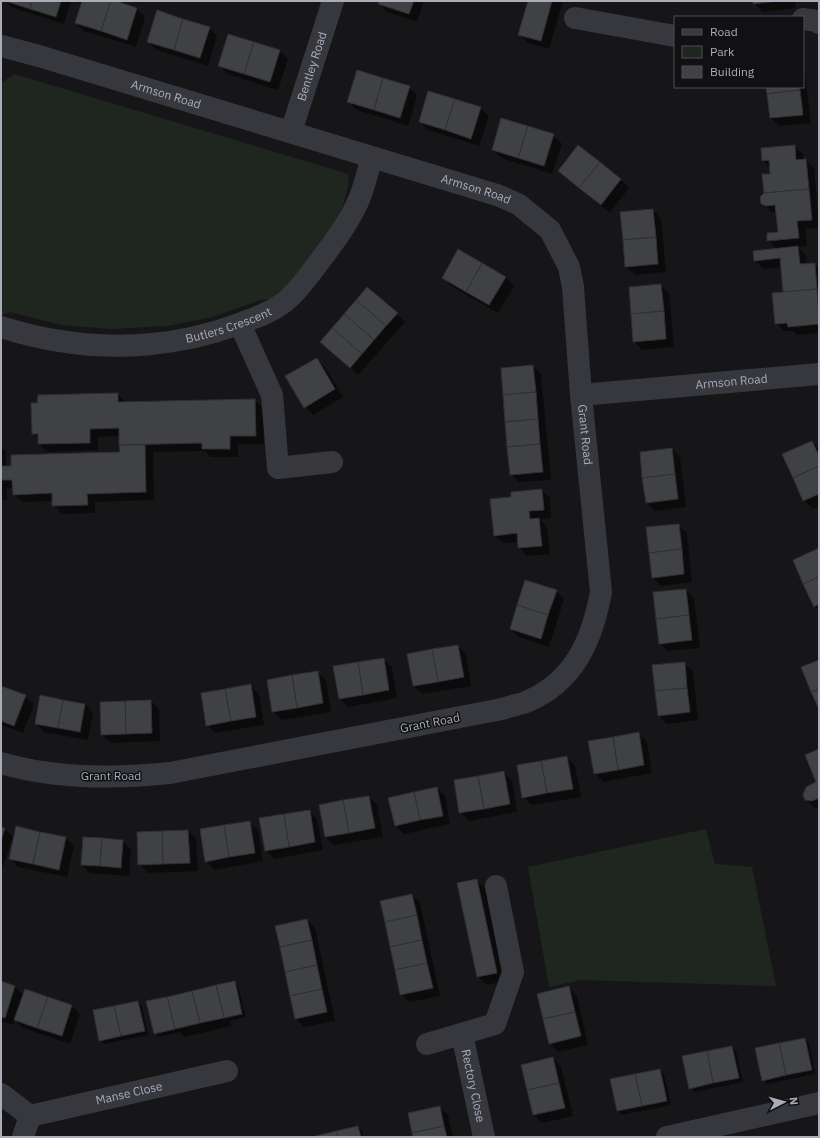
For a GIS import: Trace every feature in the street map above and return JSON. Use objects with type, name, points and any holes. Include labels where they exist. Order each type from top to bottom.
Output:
[{"type":"street","name":"Bentley Road","points":[[291,132],[333,1]]},
{"type":"street","points":[[575,18],[674,36]]},
{"type":"street","points":[[804,20],[817,21],[819,23]]},
{"type":"street","name":"Armson Road","points":[[1,46],[40,56],[291,132],[497,195],[518,204],[550,230],[569,267],[573,287],[581,395],[819,374]]},
{"type":"street","name":"Butlers Crescent","points":[[1,327],[60,342],[121,345],[154,344],[191,338],[240,324],[261,315],[289,298],[307,278],[349,220],[358,202],[372,158]]},
{"type":"street","points":[[240,324],[272,394],[278,468],[332,462]]},
{"type":"street","name":"Grant Road","points":[[1,763],[40,772],[100,778],[170,773],[502,709],[525,702],[547,691],[565,676],[579,657],[589,637],[601,592],[581,395]]},
{"type":"street","name":"Rectory Close","points":[[427,1044],[495,1024],[513,972],[496,886]]},
{"type":"street","name":"Rectory Close","points":[[462,1034],[484,1137]]},
{"type":"street","name":"Manse Close","points":[[30,1116],[227,1071]]},
{"type":"street","points":[[1,1094],[30,1116],[23,1137]]},
{"type":"street","points":[[667,1137],[819,1103]]},
{"type":"green space","points":[[14,74],[342,172],[348,175],[349,183],[343,206],[326,237],[300,274],[270,299],[260,300],[213,317],[167,326],[111,329],[61,325],[10,312],[1,316],[1,83]]},
{"type":"green space","points":[[706,829],[715,864],[752,867],[776,986],[581,980],[549,987],[528,867]]},
{"type":"building","points":[[5,1],[32,1],[30,9]]},
{"type":"building","points":[[32,1],[61,1],[56,17],[30,9]]},
{"type":"building","points":[[82,1],[111,1],[101,31],[75,23]]},
{"type":"building","points":[[111,1],[116,1],[137,8],[127,40],[101,31]]},
{"type":"building","points":[[379,1],[414,1],[409,14],[378,4]]},
{"type":"building","points":[[528,1],[552,1],[541,41],[518,35]]},
{"type":"building","points":[[753,1],[778,1],[753,4]]},
{"type":"building","points":[[157,10],[183,19],[174,50],[147,42]]},
{"type":"building","points":[[183,19],[210,27],[200,58],[174,50]]},
{"type":"building","points":[[228,34],[254,42],[244,74],[218,66]]},
{"type":"building","points":[[254,42],[280,50],[270,82],[244,74]]},
{"type":"building","points":[[357,70],[383,78],[374,110],[347,102]]},
{"type":"building","points":[[383,78],[410,86],[400,118],[374,110]]},
{"type":"building","points":[[766,88],[799,88],[800,90],[767,94]]},
{"type":"building","points":[[800,90],[803,115],[770,118],[767,94]]},
{"type":"building","points":[[428,91],[455,99],[445,130],[419,122]]},
{"type":"building","points":[[455,99],[481,107],[471,139],[445,130]]},
{"type":"building","points":[[501,118],[528,126],[518,158],[492,150]]},
{"type":"building","points":[[528,126],[554,134],[544,166],[518,158]]},
{"type":"building","points":[[578,145],[600,162],[579,188],[558,171]]},
{"type":"building","points":[[795,145],[796,160],[806,159],[809,189],[764,193],[762,174],[770,174],[769,160],[762,161],[761,148]]},
{"type":"building","points":[[600,162],[621,179],[601,205],[579,188]]},
{"type":"building","points":[[809,189],[812,220],[797,221],[799,238],[767,241],[767,233],[778,232],[775,205],[766,206],[761,204],[760,197],[764,193]]},
{"type":"building","points":[[653,209],[656,237],[623,240],[620,212]]},
{"type":"building","points":[[656,237],[658,264],[625,267],[623,240]]},
{"type":"building","points":[[798,246],[800,264],[815,263],[817,289],[783,292],[780,258],[754,261],[753,251]]},
{"type":"building","points":[[458,249],[482,263],[466,292],[442,278]]},
{"type":"building","points":[[482,263],[506,277],[489,305],[466,292]]},
{"type":"building","points":[[661,284],[664,311],[631,314],[629,287]]},
{"type":"building","points":[[367,287],[398,313],[386,326],[356,300]]},
{"type":"building","points":[[817,289],[819,324],[788,327],[787,323],[775,324],[772,293]]},
{"type":"building","points":[[356,300],[386,326],[374,340],[344,314]]},
{"type":"building","points":[[664,311],[666,339],[633,342],[631,314]]},
{"type":"building","points":[[344,314],[374,340],[362,354],[332,328]]},
{"type":"building","points":[[332,328],[362,354],[350,368],[320,342]]},
{"type":"building","points":[[317,358],[335,389],[304,408],[285,376]]},
{"type":"building","points":[[533,365],[536,392],[503,395],[501,368]]},
{"type":"building","points":[[536,392],[538,419],[505,422],[503,395]]},
{"type":"building","points":[[118,393],[118,402],[255,399],[256,436],[230,436],[230,449],[202,449],[202,443],[119,445],[119,428],[90,429],[90,443],[38,444],[38,434],[32,434],[31,403],[37,403],[38,395]]},
{"type":"building","points":[[538,419],[540,444],[507,447],[505,422]]},
{"type":"building","points":[[812,441],[819,456],[819,466],[793,478],[782,454]]},
{"type":"building","points":[[540,444],[543,472],[510,475],[507,447]]},
{"type":"building","points":[[119,445],[145,445],[146,492],[87,494],[88,505],[52,506],[52,493],[13,495],[12,480],[1,480],[1,466],[11,466],[11,455],[120,452]]},
{"type":"building","points":[[672,448],[675,474],[642,478],[640,452]]},
{"type":"building","points":[[819,466],[819,494],[803,501],[793,478]]},
{"type":"building","points":[[675,474],[678,499],[646,503],[642,478]]},
{"type":"building","points":[[542,489],[544,510],[529,511],[530,519],[539,518],[542,546],[518,548],[517,533],[494,536],[490,499],[511,497],[511,492]]},
{"type":"building","points":[[679,524],[682,549],[649,553],[646,527]]},
{"type":"building","points":[[819,548],[819,577],[803,584],[793,560]]},
{"type":"building","points":[[682,549],[684,574],[652,578],[649,553]]},
{"type":"building","points":[[819,577],[819,604],[814,607],[803,584]]},
{"type":"building","points":[[525,580],[557,590],[548,615],[517,605]]},
{"type":"building","points":[[686,589],[689,615],[656,619],[653,592]]},
{"type":"building","points":[[517,605],[548,615],[541,639],[510,629]]},
{"type":"building","points":[[689,615],[692,640],[659,644],[656,619]]},
{"type":"building","points":[[458,645],[464,677],[438,682],[432,649]]},
{"type":"building","points":[[432,649],[438,682],[413,686],[407,654]]},
{"type":"building","points":[[384,658],[389,690],[363,695],[358,662]]},
{"type":"building","points":[[819,660],[819,689],[811,692],[801,667]]},
{"type":"building","points":[[358,662],[363,695],[339,699],[333,666]]},
{"type":"building","points":[[685,662],[687,688],[655,691],[652,665]]},
{"type":"building","points":[[318,671],[323,703],[297,708],[292,675]]},
{"type":"building","points":[[292,675],[297,708],[272,712],[267,680]]},
{"type":"building","points":[[251,684],[256,717],[231,721],[225,689]]},
{"type":"building","points":[[1,686],[26,695],[14,726],[1,721]]},
{"type":"building","points":[[687,688],[690,712],[658,716],[655,691]]},
{"type":"building","points":[[225,689],[231,721],[206,726],[201,693]]},
{"type":"building","points":[[819,689],[819,709],[811,692]]},
{"type":"building","points":[[40,695],[63,700],[58,728],[35,724]]},
{"type":"building","points":[[63,700],[85,704],[80,732],[58,728]]},
{"type":"building","points":[[151,700],[152,733],[126,734],[125,701]]},
{"type":"building","points":[[125,701],[126,734],[101,735],[100,702]]},
{"type":"building","points":[[639,732],[644,765],[618,770],[613,737]]},
{"type":"building","points":[[613,737],[618,770],[594,774],[588,741]]},
{"type":"building","points":[[819,749],[819,798],[812,801],[805,800],[803,795],[806,787],[816,782],[805,755]]},
{"type":"building","points":[[567,756],[573,789],[547,793],[541,761]]},
{"type":"building","points":[[541,761],[547,793],[522,798],[517,765]]},
{"type":"building","points":[[504,771],[510,804],[484,809],[478,776]]},
{"type":"building","points":[[478,776],[484,809],[459,813],[454,780]]},
{"type":"building","points":[[437,787],[443,816],[420,820],[414,792]]},
{"type":"building","points":[[414,792],[420,820],[395,826],[388,798]]},
{"type":"building","points":[[369,796],[375,828],[349,833],[343,800]]},
{"type":"building","points":[[343,800],[349,833],[325,837],[319,805]]},
{"type":"building","points":[[310,810],[315,842],[289,847],[284,814]]},
{"type":"building","points":[[284,814],[289,847],[265,851],[259,818]]},
{"type":"building","points":[[250,821],[255,853],[229,857],[224,825]]},
{"type":"building","points":[[224,825],[229,857],[205,862],[200,829]]},
{"type":"building","points":[[16,826],[40,832],[33,864],[9,859]]},
{"type":"building","points":[[1,827],[5,828],[1,841]]},
{"type":"building","points":[[188,830],[190,863],[163,864],[162,831]]},
{"type":"building","points":[[162,831],[163,864],[138,865],[137,832]]},
{"type":"building","points":[[40,832],[66,837],[59,870],[33,864]]},
{"type":"building","points":[[83,837],[102,838],[100,866],[81,865]]},
{"type":"building","points":[[102,838],[123,840],[121,868],[100,866]]},
{"type":"building","points":[[477,879],[497,973],[477,977],[457,883]]},
{"type":"building","points":[[412,894],[417,915],[385,922],[380,901]]},
{"type":"building","points":[[417,915],[422,940],[390,947],[385,922]]},
{"type":"building","points":[[307,919],[312,940],[280,947],[275,926]]},
{"type":"building","points":[[312,940],[317,965],[285,972],[280,947]]},
{"type":"building","points":[[422,940],[427,963],[395,970],[390,947]]},
{"type":"building","points":[[427,963],[433,988],[400,995],[395,970]]},
{"type":"building","points":[[317,965],[322,989],[290,996],[285,972]]},
{"type":"building","points":[[1,981],[15,986],[5,1018],[1,1017]]},
{"type":"building","points":[[235,981],[242,1014],[224,1018],[216,985]]},
{"type":"building","points":[[216,985],[224,1018],[200,1023],[192,991]]},
{"type":"building","points":[[569,986],[575,1012],[543,1019],[537,994]]},
{"type":"building","points":[[25,989],[48,997],[37,1028],[14,1020]]},
{"type":"building","points":[[322,989],[327,1012],[295,1019],[290,996]]},
{"type":"building","points":[[192,991],[200,1023],[175,1029],[167,997]]},
{"type":"building","points":[[48,997],[72,1005],[62,1036],[37,1028]]},
{"type":"building","points":[[167,997],[175,1029],[154,1034],[146,1001]]},
{"type":"building","points":[[138,1001],[145,1031],[121,1036],[114,1006]]},
{"type":"building","points":[[114,1006],[121,1036],[99,1041],[93,1010]]},
{"type":"building","points":[[575,1012],[581,1036],[549,1044],[543,1019]]},
{"type":"building","points":[[805,1038],[812,1070],[786,1075],[779,1043]]},
{"type":"building","points":[[779,1043],[786,1075],[762,1081],[755,1048]]},
{"type":"building","points":[[732,1046],[739,1078],[713,1083],[707,1051]]},
{"type":"building","points":[[707,1051],[713,1083],[689,1089],[682,1056]]},
{"type":"building","points":[[553,1057],[559,1083],[527,1090],[521,1065]]},
{"type":"building","points":[[660,1069],[667,1101],[642,1106],[635,1074]]},
{"type":"building","points":[[635,1074],[642,1106],[617,1111],[610,1079]]},
{"type":"building","points":[[559,1083],[565,1108],[533,1115],[527,1090]]},
{"type":"building","points":[[440,1106],[444,1126],[412,1133],[408,1113]]},
{"type":"building","points":[[358,1126],[361,1137],[338,1137],[336,1131]]},
{"type":"building","points":[[444,1126],[447,1137],[413,1137],[412,1133]]},
{"type":"building","points":[[336,1131],[338,1137],[316,1137],[316,1136]]}]
